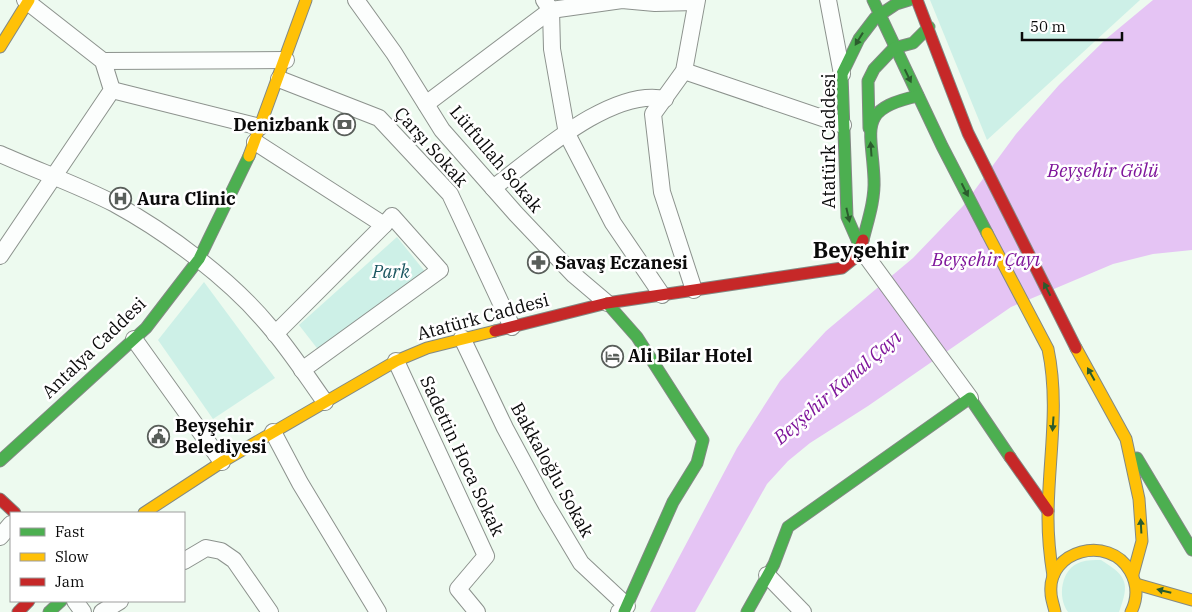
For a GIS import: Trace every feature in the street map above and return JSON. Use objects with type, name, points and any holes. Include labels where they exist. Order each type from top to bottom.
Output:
[{"type":"main road","name":"Antalya Caddesi","points":[[0,460],[146,328],[199,259],[230,198],[257,134],[286,60],[306,0]]},
{"type":"main road","name":"Antalya Caddesi","points":[[286,60],[318,0]]},
{"type":"main road","points":[[873,0],[894,48],[942,146],[1044,342],[1054,372],[1048,511],[1048,546],[1053,576]]},
{"type":"main road","name":"Atatürk Caddesi","points":[[146,512],[222,462],[273,432],[396,361],[427,348],[607,303],[842,268],[852,262],[861,249],[847,217],[842,74],[858,40],[879,14],[896,4],[910,0]]},
{"type":"main road","points":[[917,0],[929,26],[968,133],[1068,333],[1126,439],[1192,550]]},
{"type":"main road","points":[[0,47],[28,1]]},
{"type":"main road","points":[[861,249],[874,195],[868,81],[874,70],[894,48],[913,43],[929,26]]},
{"type":"main road","points":[[869,128],[879,112],[892,101],[918,96]]},
{"type":"main road","points":[[607,303],[636,337],[703,440],[697,463],[673,502],[623,610]]},
{"type":"main road","points":[[746,612],[767,575],[788,527],[970,398],[1048,511]]},
{"type":"main road","points":[[1126,439],[1139,499],[1142,541],[1134,579],[1137,596],[1131,612]]},
{"type":"main road","points":[[0,499],[14,512]]},
{"type":"main road","points":[[1051,610],[1050,589],[1053,576],[1060,564],[1072,554],[1085,549],[1100,549],[1119,558],[1134,579],[1192,600]]},
{"type":"main road","points":[[18,612],[28,602]]},
{"type":"main road","points":[[49,612],[60,602]]},
{"type":"street","name":"Lütfullah Sokak","points":[[356,0],[394,53],[442,130],[574,275],[607,303]]},
{"type":"street","points":[[426,104],[548,5],[622,0],[654,2],[696,1],[684,71],[653,114],[662,192],[694,290]]},
{"type":"street","points":[[828,0],[842,74]]},
{"type":"street","points":[[28,1],[103,61],[112,90]]},
{"type":"street","points":[[548,5],[552,48],[567,134],[613,223],[662,295]]},
{"type":"street","points":[[103,61],[286,60]]},
{"type":"street","points":[[684,71],[843,125]]},
{"type":"street","name":"Çarşı Sokak","points":[[279,79],[379,118],[386,125],[450,194],[512,327]]},
{"type":"street","points":[[112,90],[257,134],[384,225]]},
{"type":"street","points":[[0,256],[112,90]]},
{"type":"street","points":[[493,188],[567,134],[601,112],[625,102],[648,97],[665,99]]},
{"type":"street","points":[[0,154],[54,176],[115,205],[199,259],[236,291],[275,334],[325,402]]},
{"type":"street","points":[[275,334],[392,216],[440,270],[302,370]]},
{"type":"street","points":[[861,249],[970,398]]},
{"type":"street","name":"Bakkaloğlu Sokak","points":[[462,338],[510,437],[547,506],[581,563],[623,610]]},
{"type":"street","points":[[134,339],[222,462]]},
{"type":"street","name":"Sadettin Hoca Sokak","points":[[396,361],[486,556],[458,590],[477,612]]},
{"type":"street","points":[[273,432],[300,483],[378,612]]},
{"type":"street","points":[[0,537],[10,525]]},
{"type":"street","points":[[185,561],[206,548],[221,550],[234,560],[270,612]]},
{"type":"street","points":[[767,575],[803,612]]},
{"type":"street","points":[[102,612],[118,602]]},
{"type":"green space","points":[[930,0],[1140,0],[987,140]]},
{"type":"green space","name":"Park","points":[[397,237],[426,273],[320,352],[299,325]]},
{"type":"green space","points":[[204,282],[275,378],[213,419],[158,340]]},
{"type":"green space","points":[[1101,560],[1116,571],[1124,581],[1124,594],[1119,612],[1068,612],[1062,591],[1065,577],[1069,570],[1081,562]]},
{"type":"water","points":[[1153,0],[1192,0],[1192,250],[1153,254],[1113,264],[1011,307],[868,406],[810,443],[788,461],[767,484],[695,612],[650,612],[737,448],[780,381],[826,331],[913,258],[963,206],[1016,134],[1059,85],[1106,39]]},
{"type":"traffic: fast","points":[[873,0],[942,146],[987,233]]},
{"type":"traffic: fast","points":[[861,249],[847,217],[842,74],[859,39],[875,18],[896,4],[909,0]]},
{"type":"traffic: fast","points":[[869,128],[868,81],[874,69],[894,48],[913,43],[929,27]]},
{"type":"traffic: fast","points":[[863,240],[871,210],[874,187],[872,124],[876,115],[885,107],[898,101],[918,96]]},
{"type":"traffic: fast","points":[[0,461],[146,328],[199,259],[249,156]]},
{"type":"traffic: fast","points":[[607,303],[637,337],[703,440],[697,463],[673,502],[624,612]]},
{"type":"traffic: fast","points":[[747,612],[774,564],[788,527],[970,398],[1010,457]]},
{"type":"traffic: fast","points":[[1137,458],[1192,550]]},
{"type":"traffic: fast","points":[[49,612],[60,602]]},
{"type":"traffic: slow","points":[[0,47],[29,0]]},
{"type":"traffic: slow","points":[[249,156],[306,0]]},
{"type":"traffic: slow","points":[[987,233],[1048,349],[1053,391],[1048,497],[1049,547],[1053,576]]},
{"type":"traffic: slow","points":[[146,512],[222,462],[396,361],[427,348],[495,331]]},
{"type":"traffic: slow","points":[[1076,348],[1126,439],[1139,499],[1142,541],[1133,574]]},
{"type":"traffic: slow","points":[[1055,612],[1051,598],[1052,578],[1059,566],[1069,557],[1081,552],[1095,550],[1108,553],[1120,560],[1130,571],[1135,581],[1136,592],[1131,612]]},
{"type":"traffic: slow","points":[[1136,584],[1192,600]]},
{"type":"traffic: jam","points":[[917,0],[968,133],[1076,348]]},
{"type":"traffic: jam","points":[[495,331],[607,303],[842,268],[857,256],[863,240]]},
{"type":"traffic: jam","points":[[1010,457],[1048,511]]},
{"type":"traffic: jam","points":[[0,499],[14,512]]},
{"type":"traffic: jam","points":[[18,612],[28,602]]},
{"type":"place","name":"Denizbank","points":[[345,125]]},
{"type":"place","name":"Aura Clinic","points":[[121,199]]},
{"type":"place","name":"Savaş Eczanesi","points":[[539,263]]},
{"type":"place","name":"Ali Bilar Hotel","points":[[612,356]]},
{"type":"place","name":"Beyşehir Belediyesi","points":[[159,436]]},
{"type":"district","name":"Beyşehir","points":[[861,250]]},
{"type":"water label","name":"Beyşehir Gölü","points":[[1103,170]]},
{"type":"water label","name":"Beyşehir Çayı","points":[[986,259]]},
{"type":"water label","name":"Beyşehir Kanal Çayı","points":[[837,387]]}]
